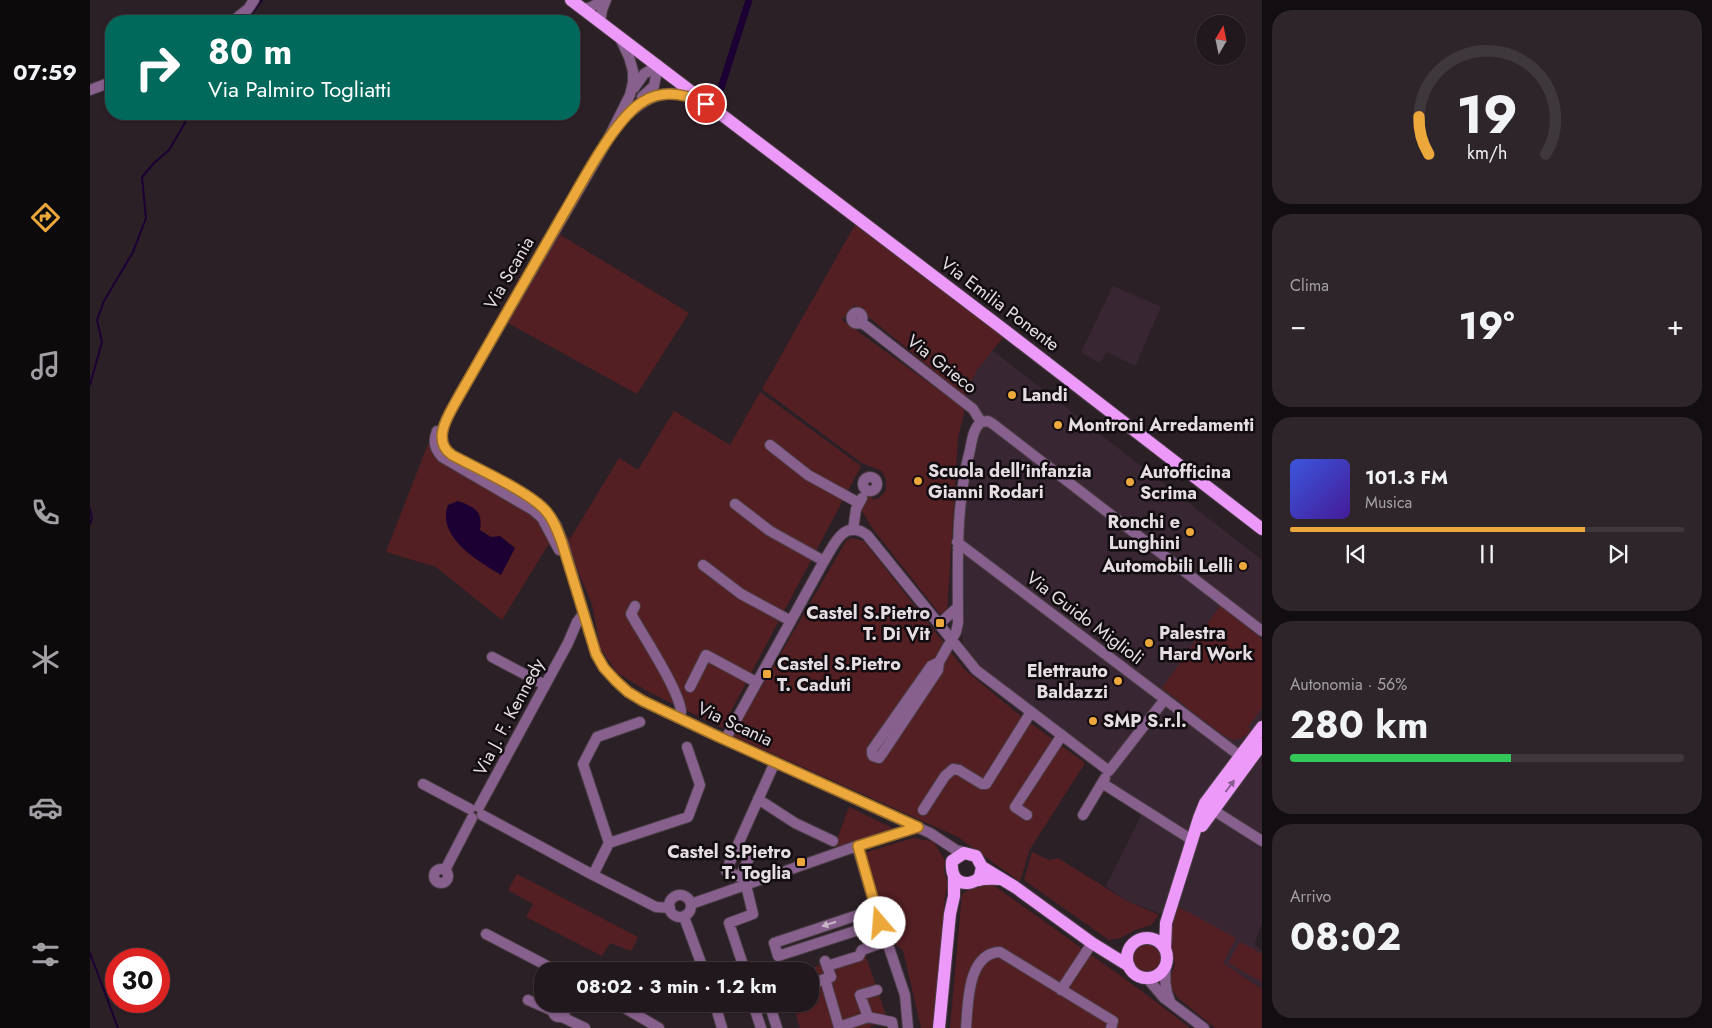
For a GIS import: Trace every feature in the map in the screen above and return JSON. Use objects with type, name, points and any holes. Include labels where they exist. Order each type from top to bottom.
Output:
[{"type":"main road","name":"Via Emilia Ponente","points":[[571,0],[715,108],[1262,529]]},
{"type":"main road","points":[[1192,840],[1213,810],[1262,727]]},
{"type":"main road","points":[[1147,978],[1159,974],[1166,963],[1165,930],[1205,803],[1244,759],[1262,744]]},
{"type":"main road","points":[[940,1028],[950,914],[954,896],[952,861],[960,855],[968,853]]},
{"type":"main road","name":"Via Scania","points":[[968,853],[976,856],[982,867],[1025,894],[1096,946],[1129,966],[1136,974],[1147,978]]},
{"type":"main road","points":[[954,896],[980,876],[982,867]]},
{"type":"main road","points":[[954,877],[963,883],[1001,879]]},
{"type":"main road","points":[[1096,946],[1113,951],[1148,938],[1161,926],[1170,910]]},
{"type":"main road","points":[[1148,938],[1158,941],[1165,949]]},
{"type":"main road","points":[[1129,966],[1128,953],[1134,943]]},
{"type":"street","points":[[240,15],[248,9],[254,0]]},
{"type":"street","points":[[582,9],[605,0]]},
{"type":"street","points":[[600,22],[605,0]]},
{"type":"street","name":"Via Scania","points":[[620,37],[629,56],[633,71],[630,95]]},
{"type":"street","name":"Via Scania","points":[[658,65],[639,79],[606,143],[438,430],[435,437],[436,450],[446,461],[538,514],[547,527],[572,577],[596,654],[604,668],[628,692],[725,740],[918,827],[956,850],[968,853]]},
{"type":"street","name":"Via Scania","points":[[606,143],[636,102],[652,89],[656,82],[658,65]]},
{"type":"street","points":[[90,90],[105,84]]},
{"type":"street","name":"Via Scania","points":[[625,117],[644,101],[660,95],[686,95],[715,108]]},
{"type":"street","name":"Via Grieco","points":[[861,322],[973,409],[981,422],[988,421],[993,424],[1262,631]]},
{"type":"street","points":[[939,662],[931,666],[896,714],[872,750],[873,756],[879,758],[885,750],[938,670],[939,662],[956,632],[958,623],[957,542],[960,500],[975,428],[981,422]]},
{"type":"street","points":[[770,445],[808,475],[859,503]]},
{"type":"street","points":[[853,530],[854,518],[865,490]]},
{"type":"street","points":[[736,504],[770,531],[824,561]]},
{"type":"street","points":[[725,740],[838,538],[842,533],[853,530],[867,535],[976,670],[1109,771]]},
{"type":"street","name":"Via Guido Miglioli","points":[[957,542],[1244,759]]},
{"type":"street","points":[[703,565],[741,594],[791,620]]},
{"type":"street","points":[[635,606],[630,614],[652,649],[679,701],[681,712],[678,718]]},
{"type":"street","points":[[939,624],[958,608]]},
{"type":"street","points":[[958,608],[962,618],[962,652]]},
{"type":"street","name":"Via J. F. Kennedy","points":[[445,870],[583,614]]},
{"type":"street","points":[[568,644],[575,634],[588,630]]},
{"type":"street","points":[[690,687],[706,655],[756,682]]},
{"type":"street","points":[[492,657],[545,685]]},
{"type":"street","points":[[1083,815],[1109,771],[1165,699]]},
{"type":"street","points":[[923,810],[944,776],[953,770],[959,770],[982,784],[988,782],[1031,712]]},
{"type":"street","points":[[593,875],[609,843],[583,764],[597,737],[640,722]]},
{"type":"street","points":[[1027,814],[1015,807],[1062,735]]},
{"type":"street","points":[[609,843],[688,818],[700,785],[687,747]]},
{"type":"street","points":[[736,847],[776,762]]},
{"type":"street","points":[[1102,783],[1192,840]]},
{"type":"street","points":[[423,784],[593,875],[656,907],[670,908],[676,916],[684,917]]},
{"type":"street","points":[[758,799],[795,824],[833,841]]},
{"type":"street","points":[[1213,810],[1262,841]]},
{"type":"street","points":[[691,904],[918,827]]},
{"type":"street","points":[[945,844],[952,861]]},
{"type":"street","points":[[858,846],[880,923],[906,995],[908,1028]]},
{"type":"street","points":[[743,962],[728,924],[753,914],[746,886]]},
{"type":"street","points":[[670,908],[672,899],[678,896],[686,897],[691,904],[691,909],[684,917]]},
{"type":"street","points":[[876,909],[774,943],[778,956],[880,923]]},
{"type":"street","points":[[684,917],[701,962]]},
{"type":"street","points":[[486,934],[540,962]]},
{"type":"street","points":[[819,981],[831,978],[826,963],[859,956],[862,950],[887,941]]},
{"type":"street","points":[[1060,990],[1096,946]]},
{"type":"street","points":[[966,1028],[971,979],[979,964],[990,953],[1000,952],[1113,1021],[1111,1028]]},
{"type":"street","points":[[1166,963],[1164,980],[1167,999]]},
{"type":"street","name":"Via Scania","points":[[1147,978],[1167,999],[1204,1028]]},
{"type":"street","points":[[825,979],[839,1027],[868,1018],[892,1022],[893,1028]]},
{"type":"street","points":[[868,1018],[860,995],[877,990]]},
{"type":"street","points":[[528,1000],[534,1002]]},
{"type":"street","points":[[761,1028],[755,1010],[770,1006],[776,1028]]},
{"type":"street","points":[[564,1012],[585,1028]]},
{"type":"street","points":[[632,1012],[659,1028]]},
{"type":"street","points":[[717,1012],[722,1028]]},
{"type":"shaded area","points":[[859,218],[1008,331],[977,370],[965,396],[854,305],[842,320],[965,409],[958,438],[947,612],[940,614],[873,529],[862,511],[864,500],[871,494],[873,500],[879,498],[886,491],[886,479],[882,471],[862,463],[762,389]]},
{"type":"shaded area","points":[[549,228],[689,313],[637,394],[497,317]]},
{"type":"shaded area","points":[[1113,286],[1161,307],[1135,366],[1107,352],[1100,363],[1081,352]]},
{"type":"shaded area","points":[[992,350],[1262,560],[1262,923],[1254,945],[1262,950],[1261,988],[1222,963],[1235,937],[1166,916],[1125,900],[1106,886],[1144,810],[1102,783],[1112,770],[964,655],[960,608],[962,489],[981,422],[965,396],[977,370]]},
{"type":"shaded area","points":[[760,392],[861,466],[722,728],[651,693],[617,673],[600,648],[592,604],[567,546],[564,550],[548,545],[502,620],[436,567],[386,552],[428,444],[543,509],[570,539],[619,458],[638,470],[674,411],[730,445]]},
{"type":"shaded area","points":[[458,501],[469,505],[479,514],[480,530],[491,537],[500,536],[515,548],[501,575],[481,563],[453,538],[446,517],[448,505]]},
{"type":"shaded area","points":[[852,538],[864,541],[965,670],[1022,717],[1085,763],[1030,849],[1019,881],[958,837],[733,736],[846,541]]},
{"type":"shaded area","points":[[1220,606],[1262,639],[1262,708],[1248,727],[1252,730],[1242,738],[1233,740],[1223,735],[1162,688]]},
{"type":"shaded area","points":[[849,807],[894,829],[834,848]]},
{"type":"shaded area","points":[[913,838],[930,841],[932,839],[945,861],[944,871],[948,884],[945,896],[934,1028],[921,1028],[903,950],[894,944],[864,853]]},
{"type":"shaded area","points":[[1032,852],[1049,860],[1058,858],[1125,900],[1159,915],[1151,925],[1135,930],[1120,938],[1109,940],[1024,880]]},
{"type":"shaded area","points":[[517,874],[638,937],[631,951],[610,943],[602,956],[526,917],[533,904],[508,890]]},
{"type":"shaded area","points":[[989,882],[1143,992],[1190,1028],[950,1028],[962,894],[977,885]]},
{"type":"shaded area","points":[[1171,903],[1236,938],[1223,963],[1260,988],[1262,987],[1262,1028],[1215,1028],[1178,998],[1171,988],[1171,976],[1175,964],[1163,925]]},
{"type":"shaded area","points":[[1148,942],[1154,943],[1159,947],[1163,952],[1163,964],[1159,969],[1154,973],[1148,974],[1142,973],[1137,969],[1133,964],[1132,958],[1133,952],[1137,947],[1142,943]]},
{"type":"shaded area","points":[[1240,942],[1262,954],[1262,982],[1228,963]]},
{"type":"shaded area","points":[[864,951],[888,1021],[870,1026],[871,1028],[800,1028],[795,1012],[819,1012],[819,966]]},
{"type":"waterway","points":[[251,15],[262,0]]},
{"type":"waterway","points":[[721,88],[749,0]]},
{"type":"waterway","points":[[90,385],[102,342],[97,320],[104,301],[133,252],[146,218],[142,177],[169,150],[186,120]]},
{"type":"waterway","points":[[90,509],[92,518],[90,524]]},
{"type":"waterway","points":[[90,953],[118,1028]]},
{"type":"place","name":"Landi","points":[[1012,395]]},
{"type":"place","name":"Montroni Arredamenti","points":[[1058,425]]},
{"type":"place","name":"Scuola dell'infanzia Gianni Rodari","points":[[918,481]]},
{"type":"place","name":"Autofficina Scrima","points":[[1130,482]]},
{"type":"place","name":"Ronchi e Lunghini","points":[[1190,532]]},
{"type":"place","name":"Automobili Lelli","points":[[1243,566]]},
{"type":"place","name":"Castel S.Pietro T. Di Vit","points":[[940,623]]},
{"type":"place","name":"Palestra Hard Work","points":[[1149,643]]},
{"type":"place","name":"Castel S.Pietro T. Caduti","points":[[767,674]]},
{"type":"place","name":"Elettrauto Baldazzi","points":[[1118,681]]},
{"type":"place","name":"SMP S.r.l.","points":[[1093,721]]},
{"type":"place","name":"Castel S.Pietro T. Toglia","points":[[801,862]]},
{"type":"route","points":[[706,104],[686,95],[660,95],[636,106],[625,117],[606,143],[577,191],[459,396],[442,430],[441,442],[448,453],[520,492],[539,504],[550,515],[556,525],[562,543],[596,654],[604,668],[628,692],[717,736],[918,827],[858,846],[880,923]]}]
